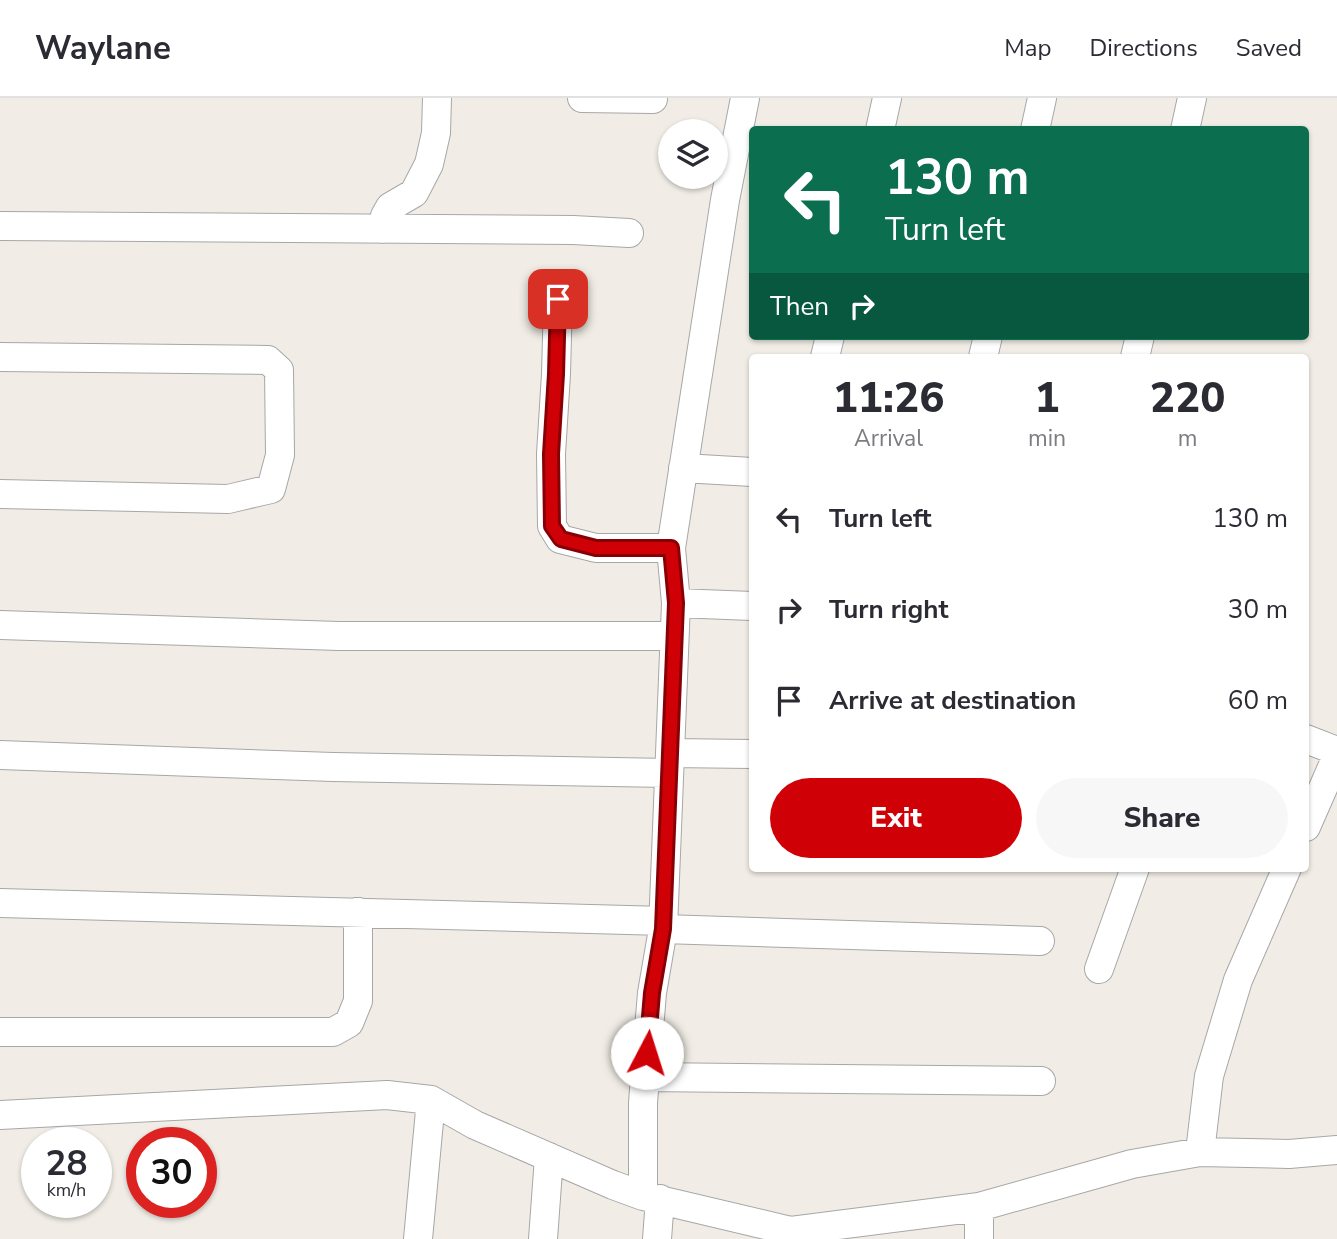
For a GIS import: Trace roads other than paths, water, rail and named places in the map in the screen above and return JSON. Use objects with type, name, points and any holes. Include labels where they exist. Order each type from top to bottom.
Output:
[{"type":"street","points":[[383,229],[385,216],[390,208],[414,193],[429,164],[436,132],[437,98]]},
{"type":"street","points":[[582,98],[653,99]]},
{"type":"street","points":[[657,1239],[643,1103],[652,993],[664,925],[676,603],[671,548],[723,213],[745,98]]},
{"type":"street","points":[[881,126],[887,98]]},
{"type":"street","points":[[1036,126],[1042,98]]},
{"type":"street","points":[[1186,126],[1192,98]]},
{"type":"street","points":[[0,226],[573,230],[629,233]]},
{"type":"street","points":[[558,299],[551,454],[552,526],[561,539],[587,546],[671,548]]},
{"type":"street","points":[[0,357],[268,360],[279,370],[280,455],[271,489],[228,499],[0,494]]},
{"type":"street","points":[[683,468],[749,472]]},
{"type":"street","points":[[676,603],[749,607]]},
{"type":"street","points":[[0,625],[339,636],[674,636]]},
{"type":"street","points":[[1309,740],[1337,754],[1309,820]]},
{"type":"street","points":[[0,755],[319,766],[669,763],[749,754]]},
{"type":"street","points":[[1099,969],[1134,872]]},
{"type":"street","points":[[1200,1152],[1209,1076],[1238,980],[1285,872]]},
{"type":"street","points":[[0,902],[358,912],[1040,941]]},
{"type":"street","points":[[0,1032],[333,1032],[349,1023],[358,1001],[358,912]]},
{"type":"street","points":[[645,1077],[1041,1081]]},
{"type":"street","points":[[0,1115],[387,1095],[431,1100],[475,1125],[612,1185],[788,1235],[979,1207],[1132,1164],[1200,1152],[1289,1154],[1337,1150]]},
{"type":"street","points":[[418,1239],[431,1100]]},
{"type":"street","points":[[543,1239],[549,1157]]},
{"type":"street","points":[[979,1207],[979,1239]]}]
